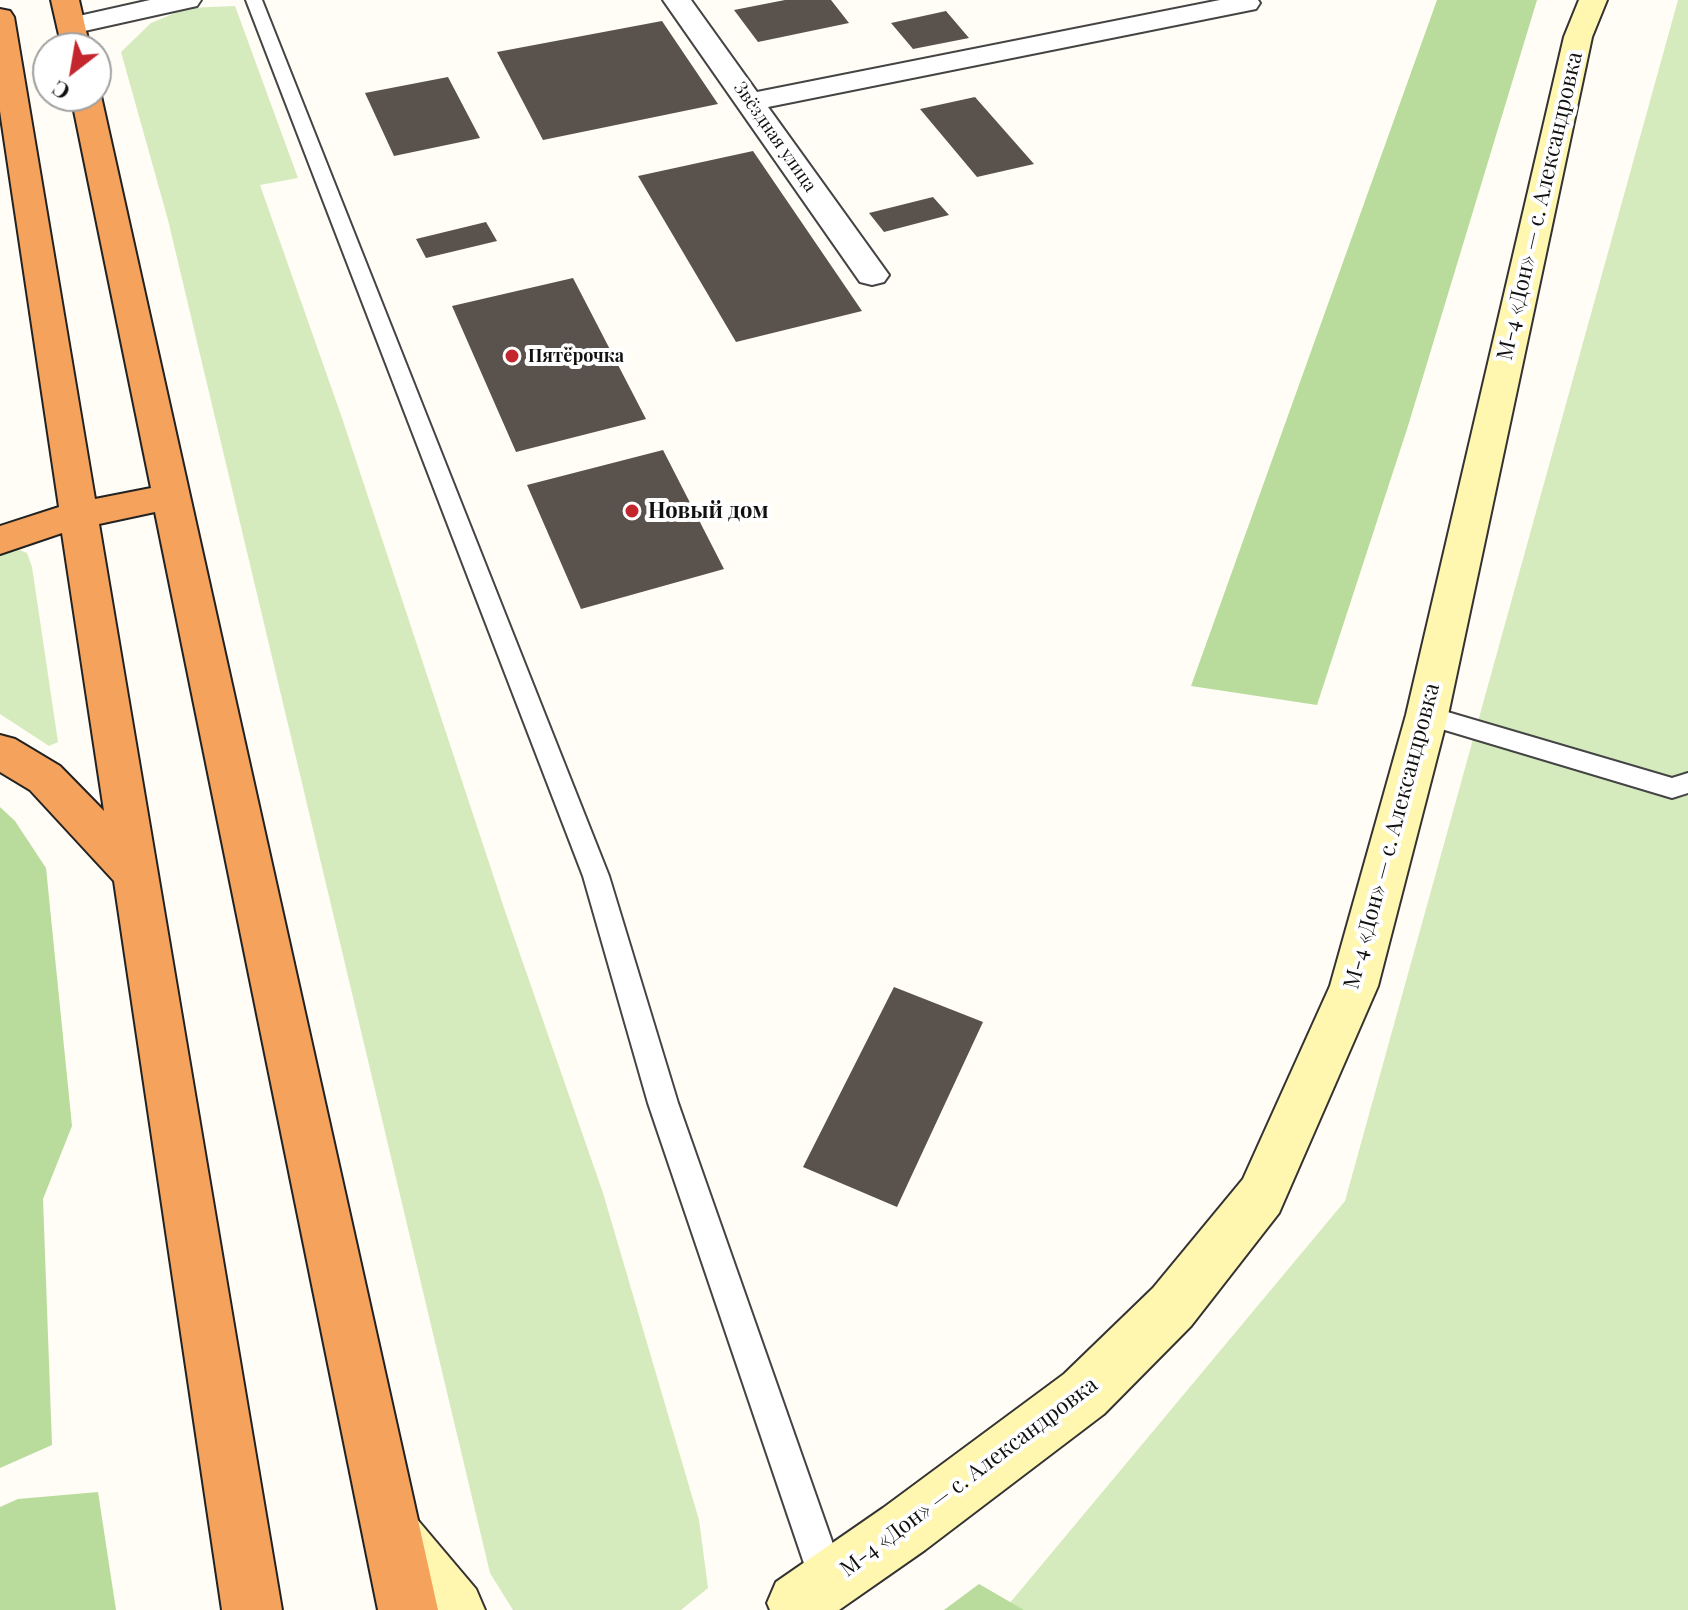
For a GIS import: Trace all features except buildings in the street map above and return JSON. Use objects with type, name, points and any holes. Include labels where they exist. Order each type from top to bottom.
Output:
[{"type":"highway","points":[[0,17],[252,1610]]},
{"type":"highway","points":[[89,112],[408,1610]]},
{"type":"highway","points":[[0,541],[42,524],[170,496]]},
{"type":"highway","points":[[0,751],[45,778],[134,872]]},
{"type":"main road","name":"М-4 «Дон» — с. Александровка","points":[[799,1602],[1084,1394],[1172,1307],[1261,1196],[1354,986],[1427,715],[1578,37],[1593,0]]},
{"type":"main road","points":[[393,1537],[455,1610]]},
{"type":"street","points":[[71,25],[187,0]]},
{"type":"street","name":"Звёздная улица","points":[[677,0],[872,275]]},
{"type":"street","points":[[750,102],[1246,3]]},
{"type":"lane","points":[[254,0],[596,876],[663,1103],[799,1602]]},
{"type":"lane","points":[[1427,715],[1672,788],[1688,783]]},
{"type":"green space","points":[[1437,0],[1537,0],[1408,426],[1317,705],[1191,686]]},
{"type":"green space","points":[[1678,0],[1688,0],[1688,1610],[1004,1610],[1345,1201]]},
{"type":"green space","points":[[235,6],[298,178],[260,185],[341,415],[506,914],[603,1193],[699,1520],[708,1588],[681,1610],[513,1610],[490,1573],[168,220],[121,52],[151,23],[187,8]]},
{"type":"green space","points":[[17,549],[27,553],[32,567],[58,742],[49,746],[0,714],[0,555]]},
{"type":"green space","points":[[0,807],[15,821],[46,868],[72,1126],[43,1199],[52,1445],[0,1468]]},
{"type":"green space","points":[[98,1492],[116,1610],[0,1610],[0,1507],[18,1499]]},
{"type":"green space","points":[[979,1584],[1024,1610],[944,1610]]},
{"type":"place","name":"Пятёрочка","points":[[512,356]]},
{"type":"place","name":"Новый дом","points":[[632,511]]}]
